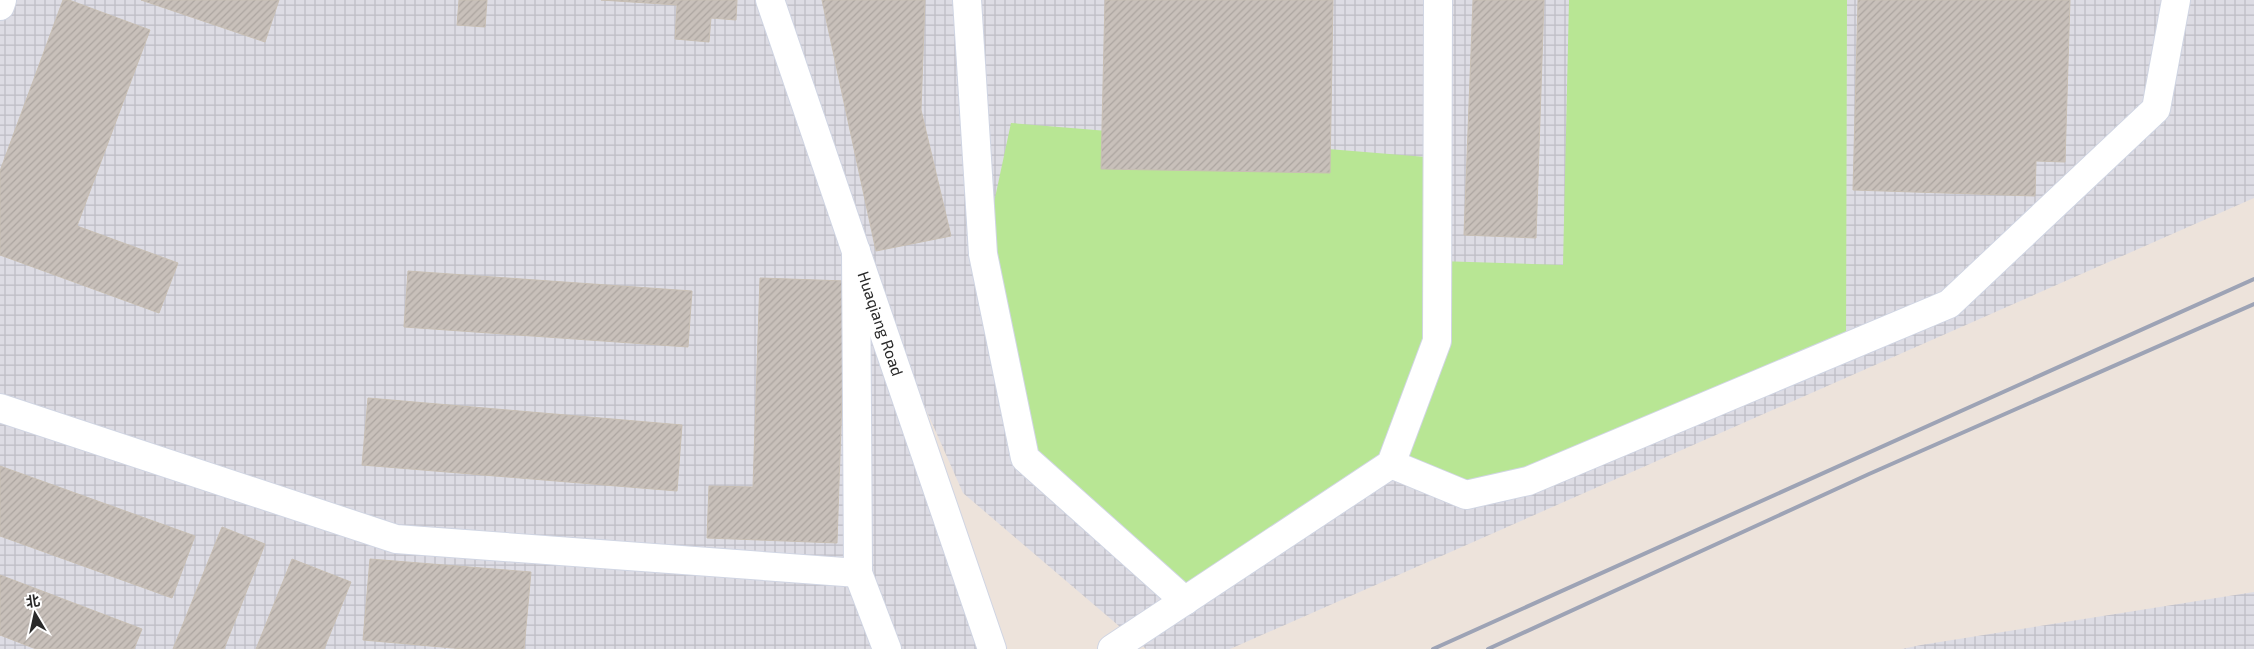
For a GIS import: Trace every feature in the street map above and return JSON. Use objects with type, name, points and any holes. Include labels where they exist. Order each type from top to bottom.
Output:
[{"type":"street","points":[[0,6],[2,0]]},
{"type":"street","name":"Huaqiang Road","points":[[770,0],[992,649]]},
{"type":"street","points":[[967,0],[983,254],[1025,458],[1185,600]]},
{"type":"street","points":[[1112,649],[1390,464],[1437,341],[1438,0]]},
{"type":"street","points":[[1390,464],[1466,495],[1528,481],[1949,304],[2156,109],[2176,0]]},
{"type":"street","points":[[856,251],[858,573],[887,649]]},
{"type":"street","points":[[0,408],[396,539],[858,573]]},
{"type":"shaded area","points":[[0,0],[2254,0],[2254,198],[1230,649],[1146,649],[963,493],[859,258],[980,649],[0,649]]},
{"type":"shaded area","points":[[2254,592],[2254,649],[1902,649],[1921,645]]},
{"type":"green space","points":[[1569,0],[1847,0],[1846,347],[1466,495],[1390,464],[1185,601],[1025,458],[983,254],[1011,123],[1438,158],[1438,261],[1563,265]]},
{"type":"building","points":[[63,0],[69,0],[150,30],[77,226],[178,263],[159,313],[0,255],[0,171]]},
{"type":"building","points":[[141,0],[279,0],[265,42]]},
{"type":"building","points":[[459,0],[487,0],[485,27],[457,25]]},
{"type":"building","points":[[601,0],[737,0],[736,20],[711,18],[709,42],[675,39],[677,5]]},
{"type":"building","points":[[822,0],[925,0],[921,110],[951,236],[876,251]]},
{"type":"building","points":[[1105,0],[1333,0],[1330,173],[1101,169]]},
{"type":"building","points":[[1473,0],[1544,0],[1536,238],[1464,235]]},
{"type":"building","points":[[1858,0],[2070,0],[2065,162],[2036,161],[2035,196],[1853,190]]},
{"type":"building","points":[[408,271],[692,291],[688,347],[404,327]]},
{"type":"building","points":[[760,278],[846,281],[837,543],[707,538],[709,486],[753,487]]},
{"type":"building","points":[[368,398],[682,425],[677,491],[362,465]]},
{"type":"building","points":[[0,466],[195,536],[172,598],[0,536]]},
{"type":"building","points":[[222,527],[265,544],[224,649],[173,649]]},
{"type":"building","points":[[292,559],[351,582],[324,649],[256,649]]},
{"type":"building","points":[[370,559],[531,572],[524,649],[464,649],[363,640]]},
{"type":"building","points":[[0,575],[142,629],[134,649],[36,649],[0,635]]},
{"type":"railway","points":[[1433,649],[2254,279]]},
{"type":"railway","points":[[1488,649],[1869,474],[2254,304]]}]
